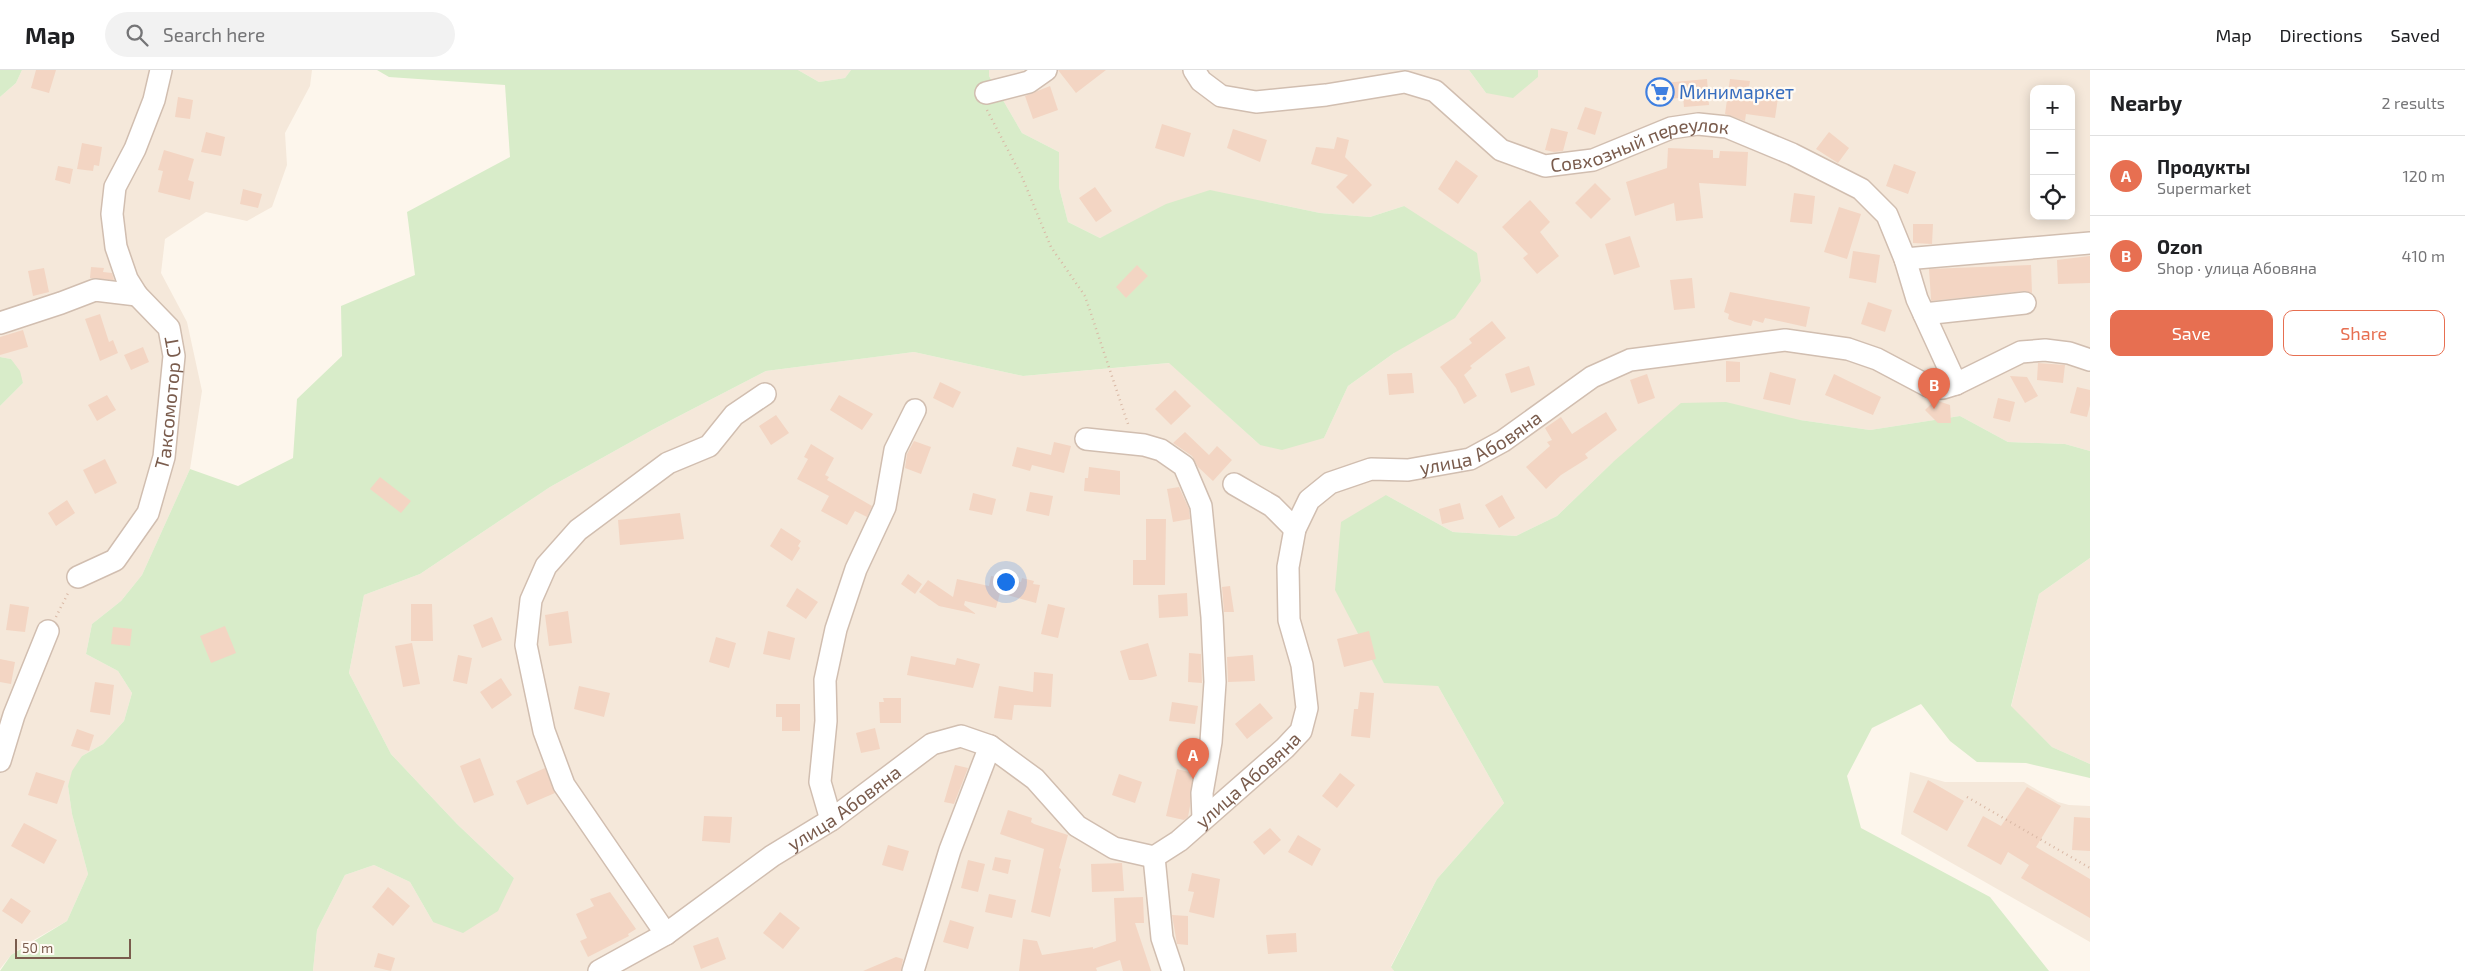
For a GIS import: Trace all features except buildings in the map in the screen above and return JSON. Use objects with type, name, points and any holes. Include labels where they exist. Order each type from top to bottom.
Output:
[{"type":"street","name":"Таксомотор СТ","points":[[78,577],[115,560],[148,513],[164,457],[174,356],[169,328],[137,295],[127,279],[116,247],[112,214],[115,187],[135,149],[154,100],[161,70]]},
{"type":"street","points":[[986,93],[1029,82],[1046,70]]},
{"type":"street","name":"Совхозный переулок","points":[[1194,70],[1201,82],[1221,96],[1256,102],[1326,95],[1405,82],[1434,91],[1501,150],[1545,166],[1593,160],[1671,128],[1698,124],[1727,126],[1792,154],[1861,188],[1887,215],[1924,314],[1956,384]]},
{"type":"street","points":[[1905,260],[2090,243]]},
{"type":"street","points":[[0,323],[95,290],[137,295]]},
{"type":"street","points":[[1924,314],[2025,303]]},
{"type":"street","name":"улица Абовяна","points":[[599,971],[666,934],[772,856],[831,820],[932,744],[961,736],[990,746],[1035,779],[1077,826],[1114,848],[1154,857],[1180,841],[1286,748],[1301,731],[1306,708],[1302,665],[1289,620],[1288,567],[1295,529],[1309,500],[1330,483],[1371,469],[1408,470],[1470,459],[1503,441],[1592,377],[1630,360],[1692,350],[1785,340],[1848,349],[1878,359],[1928,386],[1942,388],[1956,384],[2021,352],[2045,350],[2069,353],[2090,360]]},
{"type":"street","points":[[666,934],[564,785],[544,731],[526,645],[531,600],[546,566],[578,530],[668,463],[709,446],[734,415],[765,394]]},
{"type":"street","points":[[831,820],[820,782],[826,721],[825,680],[836,629],[856,569],[885,508],[895,450],[915,410]]},
{"type":"street","points":[[1086,439],[1144,445],[1161,450],[1184,466],[1201,506],[1212,617],[1215,682],[1211,742],[1202,793],[1203,819]]},
{"type":"street","points":[[1234,484],[1272,506],[1295,529]]},
{"type":"street","points":[[0,762],[14,715],[48,631]]},
{"type":"street","points":[[913,971],[950,850],[990,746]]},
{"type":"street","points":[[1154,857],[1162,938],[1173,971]]},
{"type":"path","points":[[986,93],[986,107],[1022,178],[1050,247],[1085,296],[1128,423],[1144,445]]},
{"type":"path","points":[[48,631],[78,577]]},
{"type":"path","points":[[1967,797],[2090,868]]},
{"type":"shaded area","points":[[22,70],[312,70],[310,86],[285,133],[287,165],[272,207],[247,221],[206,212],[165,239],[161,273],[187,322],[202,391],[190,469],[142,575],[121,601],[92,624],[86,654],[118,671],[132,693],[124,721],[103,744],[82,756],[68,786],[72,814],[88,874],[67,921],[11,955],[0,969],[0,406],[23,383],[11,359],[0,357],[0,97],[16,83]]},
{"type":"shaded area","points":[[798,70],[851,70],[845,78],[819,82]]},
{"type":"shaded area","points":[[989,70],[1469,70],[1486,93],[1538,77],[1538,70],[2090,70],[2090,451],[2065,444],[2008,442],[1960,416],[1870,430],[1800,420],[1613,462],[1557,516],[1516,536],[1453,532],[1386,495],[1438,686],[1504,803],[1437,879],[1391,966],[1394,971],[313,971],[317,930],[345,875],[374,865],[410,882],[433,922],[514,878],[457,824],[391,754],[349,673],[364,595],[420,574],[550,487],[654,429],[766,371],[914,352],[1023,376],[1170,363],[1260,445],[1324,438],[1348,386],[1394,353],[1404,206],[1370,217],[1320,213],[1267,202],[1129,225],[1100,238],[1068,222],[1059,187],[1059,152],[1022,133],[989,76]]},
{"type":"shaded area","points":[[2090,558],[2090,764],[2052,747],[2011,707],[2039,594]]},
{"type":"shaded area","points":[[1910,772],[1945,782],[2024,782],[2058,802],[2069,805],[2090,806],[2090,942],[1901,834]]},
{"type":"green space","points":[[0,70],[22,70],[16,83],[0,97]]},
{"type":"green space","points":[[377,70],[798,70],[819,82],[845,78],[851,70],[989,70],[989,76],[1022,133],[1059,152],[1059,187],[1068,222],[1100,238],[1166,204],[1210,190],[1320,213],[1370,217],[1404,206],[1477,253],[1481,281],[1455,318],[1394,353],[1348,386],[1324,438],[1282,450],[1260,445],[1169,363],[1023,376],[914,352],[766,371],[654,429],[550,487],[420,574],[364,595],[349,673],[391,754],[457,824],[514,878],[498,911],[463,933],[433,922],[410,882],[374,865],[345,875],[317,930],[313,971],[0,971],[11,955],[67,921],[88,874],[72,814],[68,786],[72,771],[82,756],[103,744],[124,721],[132,693],[118,671],[86,654],[92,624],[121,601],[142,575],[190,469],[238,486],[293,458],[297,399],[342,356],[341,306],[415,275],[407,212],[510,157],[505,85],[389,77]]},
{"type":"green space","points":[[1469,70],[1538,70],[1538,77],[1513,98],[1486,93]]},
{"type":"green space","points":[[0,357],[11,359],[20,371],[23,383],[0,406]]},
{"type":"green space","points":[[1726,402],[1800,420],[1870,430],[1960,416],[2008,442],[2065,444],[2090,451],[2090,558],[2039,594],[2011,706],[2052,747],[2090,764],[2090,778],[2026,763],[1977,762],[1950,741],[1921,704],[1872,728],[1847,776],[1861,828],[1990,897],[2049,971],[1394,971],[1391,967],[1437,879],[1504,803],[1438,686],[1384,683],[1335,590],[1341,522],[1386,495],[1453,532],[1516,536],[1557,516],[1613,462],[1681,403]]},
{"type":"place","name":"Минимаркет","points":[[1660,92]]},
{"type":"place","name":"Ozon","points":[[1934,409]]},
{"type":"place","name":"Продукты","points":[[1193,779]]}]
